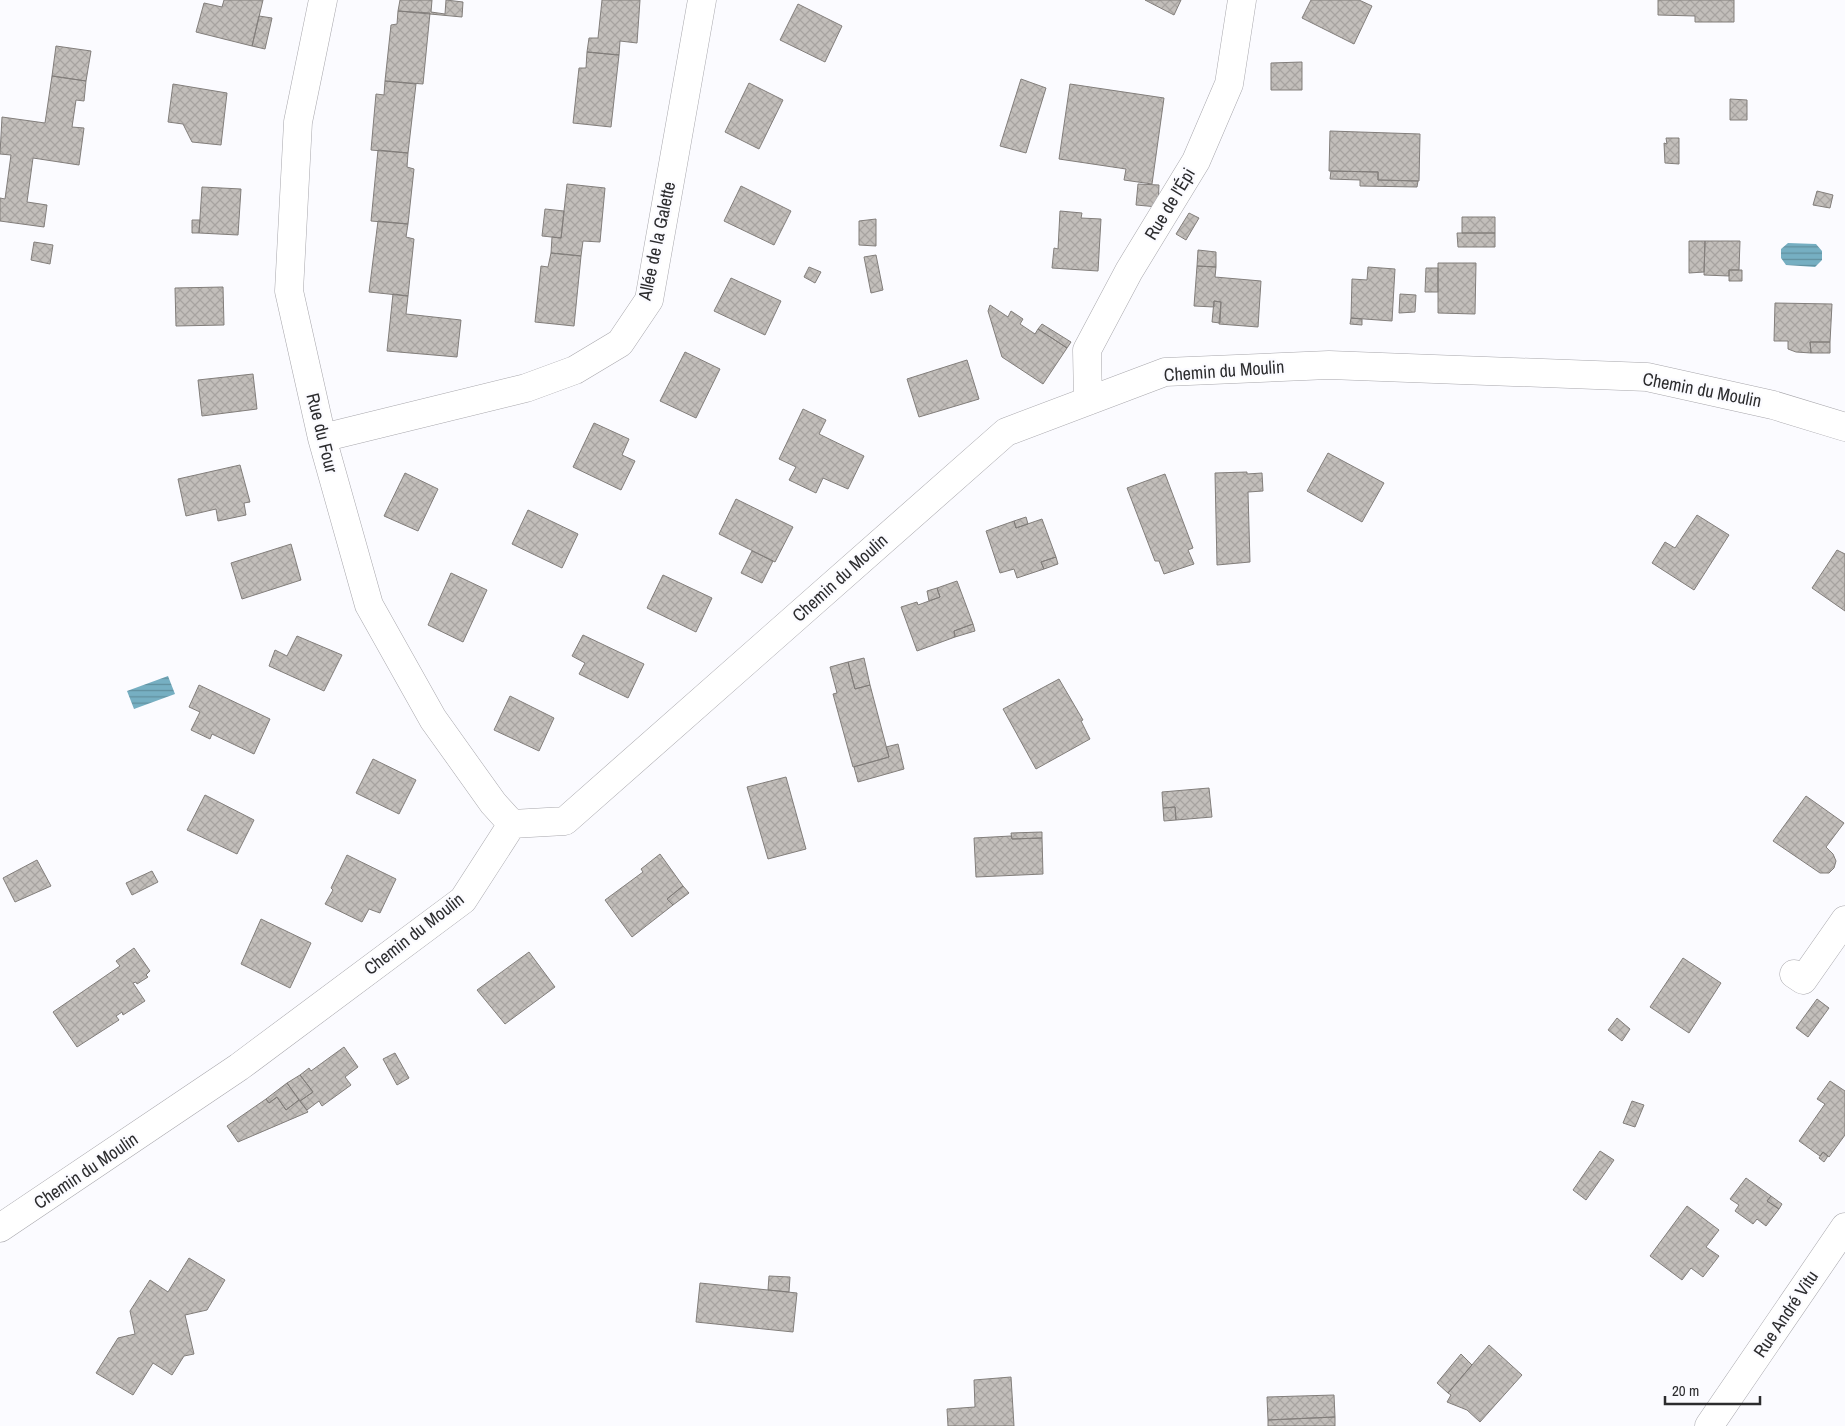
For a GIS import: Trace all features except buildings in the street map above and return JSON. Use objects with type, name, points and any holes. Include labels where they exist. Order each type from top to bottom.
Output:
[{"type":"street","name":"Rue du Four","points":[[323,0],[298,122],[289,291],[322,438],[370,605],[433,719],[493,803],[512,824]]},
{"type":"street","name":"Allée de la Galette","points":[[322,438],[526,388],[575,370],[620,343],[649,300],[702,0]]},
{"type":"street","name":"Rue de l'Épi","points":[[1088,401],[1087,350],[1129,271],[1196,161],[1229,84],[1242,0]]},
{"type":"street","name":"Chemin du Moulin","points":[[0,1228],[239,1067],[463,900],[512,824],[565,821],[1006,432],[1165,372],[1329,365],[1647,377],[1773,405],[1845,428]]},
{"type":"street","points":[[1794,974],[1803,980],[1845,920]]},
{"type":"street","name":"Rue André Vitu","points":[[1709,1426],[1845,1227]]},
{"type":"water","points":[[1788,243],[1816,244],[1822,251],[1822,260],[1815,267],[1786,265],[1781,258],[1781,249]]},
{"type":"water","points":[[168,676],[175,694],[134,709],[127,691]]}]
